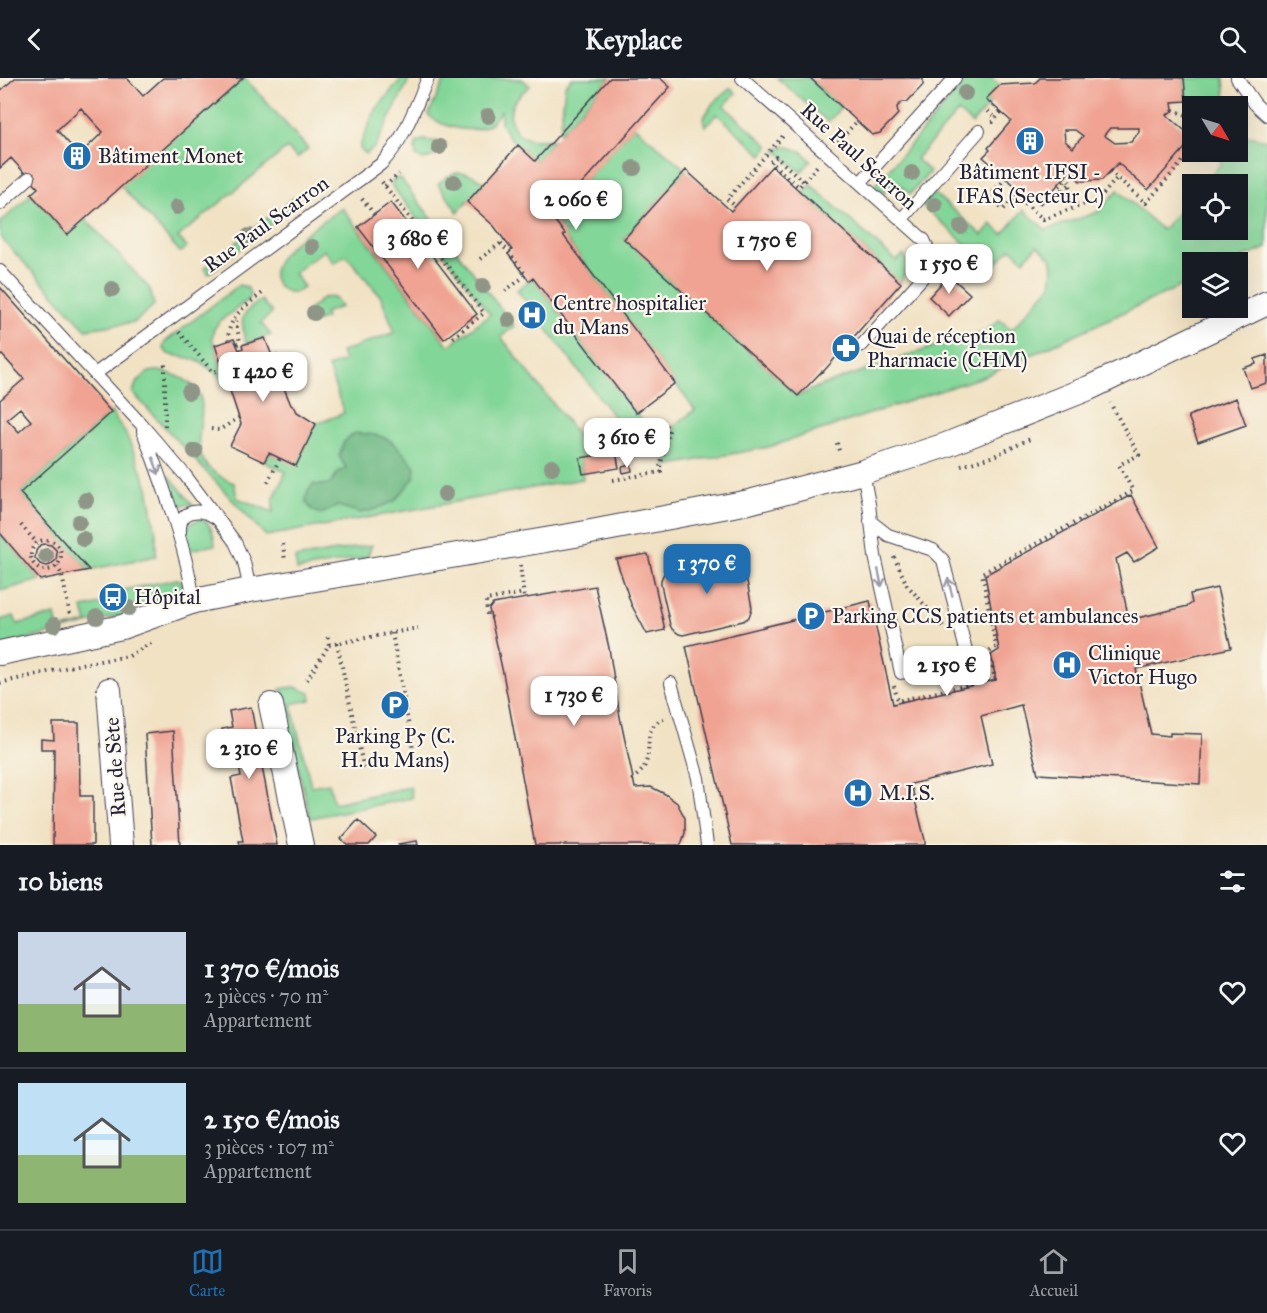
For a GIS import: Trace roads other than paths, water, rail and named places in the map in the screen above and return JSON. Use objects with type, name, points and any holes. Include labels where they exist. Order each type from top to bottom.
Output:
[{"type":"street","points":[[0,653],[122,627],[194,601],[575,535],[738,504],[863,472],[946,445],[1089,388],[1267,303]]},
{"type":"street","name":"Rue de Sète","points":[[110,690],[121,845]]},
{"type":"street","points":[[271,705],[301,845]]},
{"type":"lane","name":"Rue Paul Scarron","points":[[95,374],[381,164],[403,134],[428,78]]},
{"type":"lane","name":"Rue Paul Scarron","points":[[742,78],[924,240],[929,249],[929,259],[923,278],[862,345],[854,348],[844,345]]},
{"type":"lane","points":[[860,183],[955,78]]},
{"type":"lane","points":[[1237,78],[1255,104],[1267,115]]},
{"type":"lane","points":[[901,220],[979,131]]},
{"type":"lane","points":[[0,204],[29,178]]},
{"type":"lane","points":[[0,271],[185,475],[235,542],[244,562],[250,590]]},
{"type":"lane","points":[[141,424],[176,521],[190,572],[194,601]]},
{"type":"lane","points":[[863,472],[869,504],[870,521],[875,555],[901,673],[968,658],[943,560],[933,550],[888,535],[870,521]]},
{"type":"lane","points":[[181,540],[179,527],[188,513],[198,510],[220,520]]},
{"type":"lane","points":[[671,683],[698,778],[707,845]]},
{"type":"place","name":"Bâtiment IFSI - IFAS (Secteur C)","points":[[1030,141]]},
{"type":"place","name":"Bâtiment Monet","points":[[77,156]]},
{"type":"place","name":"Centre hospitalier du Mans","points":[[532,315]]},
{"type":"place","name":"Quai de réception Pharmacie (CHM)","points":[[846,348]]},
{"type":"place","name":"Hôpital","points":[[113,597]]},
{"type":"place","name":"Parking CCS patients et ambulances","points":[[811,616]]},
{"type":"place","name":"Clinique Victor Hugo","points":[[1067,665]]},
{"type":"place","name":"Parking P5 (C. H. du Mans)","points":[[395,705]]},
{"type":"place","name":"M.I.S.","points":[[858,793]]}]
